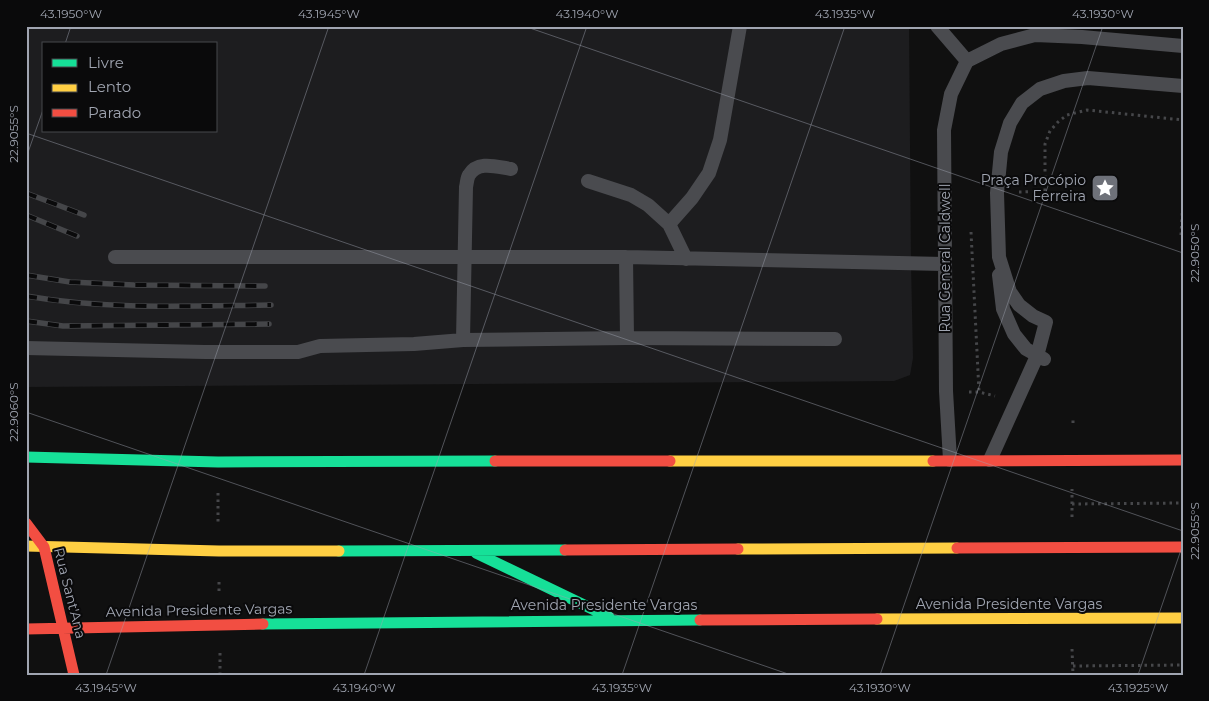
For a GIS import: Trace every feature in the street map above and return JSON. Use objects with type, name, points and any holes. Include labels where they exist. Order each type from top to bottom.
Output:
[{"type":"main road","points":[[26,457],[218,462],[1183,460]]},
{"type":"main road","name":"Rua Sant'Ana","points":[[26,523],[44,547],[74,675]]},
{"type":"main road","points":[[26,546],[219,551],[1183,547]]},
{"type":"main road","points":[[471,551],[615,620]]},
{"type":"main road","name":"Avenida Presidente Vargas","points":[[26,629],[210,624],[615,620],[1183,618]]},
{"type":"lane","points":[[669,224],[692,198],[708,173],[720,140],[740,26]]},
{"type":"lane","points":[[937,26],[967,61],[1001,44],[1035,35],[1183,46]]},
{"type":"lane","name":"Rua General Caldwell","points":[[950,460],[946,391],[944,130],[951,94],[967,61]]},
{"type":"lane","points":[[1041,358],[1026,349],[1014,334],[1002,309],[997,193],[1001,152],[1010,123],[1022,104],[1040,89],[1064,81],[1088,78],[1183,86]]},
{"type":"lane","points":[[463,340],[466,187],[469,175],[482,165],[511,169]]},
{"type":"lane","points":[[588,181],[631,194],[648,205],[669,224],[686,258]]},
{"type":"lane","points":[[115,257],[626,257],[944,264]]},
{"type":"lane","points":[[626,257],[627,338]]},
{"type":"lane","points":[[990,460],[1041,358],[1046,322],[1033,316],[1019,305],[1010,292],[999,257]]},
{"type":"lane","points":[[26,348],[195,352],[298,352],[320,346],[414,344],[463,340],[627,338],[835,339]]},
{"type":"path","points":[[1045,191],[1045,144],[1050,131],[1067,115],[1087,110],[1183,120]]},
{"type":"path","points":[[1181,235],[1183,200]]},
{"type":"path","points":[[970,224],[979,392]]},
{"type":"path","points":[[1073,418],[1073,424]]},
{"type":"path","points":[[1072,489],[1072,517]]},
{"type":"path","points":[[218,492],[218,522]]},
{"type":"path","points":[[1072,504],[1183,503]]},
{"type":"path","points":[[219,577],[219,596]]},
{"type":"path","points":[[1072,648],[1073,675]]},
{"type":"path","points":[[220,654],[220,675]]},
{"type":"path","points":[[1072,666],[1183,665]]},
{"type":"shaded area","points":[[26,26],[909,26],[913,358],[910,375],[894,381],[26,387]]},
{"type":"railway","points":[[26,193],[84,215]]},
{"type":"railway","points":[[26,215],[77,236]]},
{"type":"railway","points":[[26,275],[70,282],[134,285],[265,286]]},
{"type":"railway","points":[[26,296],[117,305],[271,305]]},
{"type":"railway","points":[[26,321],[63,326],[269,324]]},
{"type":"traffic: fast","points":[[26,457],[218,462],[495,461]]},
{"type":"traffic: fast","points":[[339,551],[565,550]]},
{"type":"traffic: fast","points":[[476,553],[609,617]]},
{"type":"traffic: fast","points":[[263,624],[700,620]]},
{"type":"traffic: slow","points":[[670,461],[933,461]]},
{"type":"traffic: slow","points":[[26,546],[219,551],[339,551]]},
{"type":"traffic: slow","points":[[738,549],[957,548]]},
{"type":"traffic: slow","points":[[877,619],[1183,618]]},
{"type":"traffic: jam","points":[[933,461],[1183,460]]},
{"type":"traffic: jam","points":[[495,461],[670,461]]},
{"type":"traffic: jam","points":[[26,523],[44,547],[74,675]]},
{"type":"traffic: jam","points":[[957,548],[1183,547]]},
{"type":"traffic: jam","points":[[565,550],[738,549]]},
{"type":"traffic: jam","points":[[700,620],[877,619]]},
{"type":"traffic: jam","points":[[26,629],[263,624]]},
{"type":"place","name":"Praça Procópio Ferreira","points":[[1105,188]]}]
